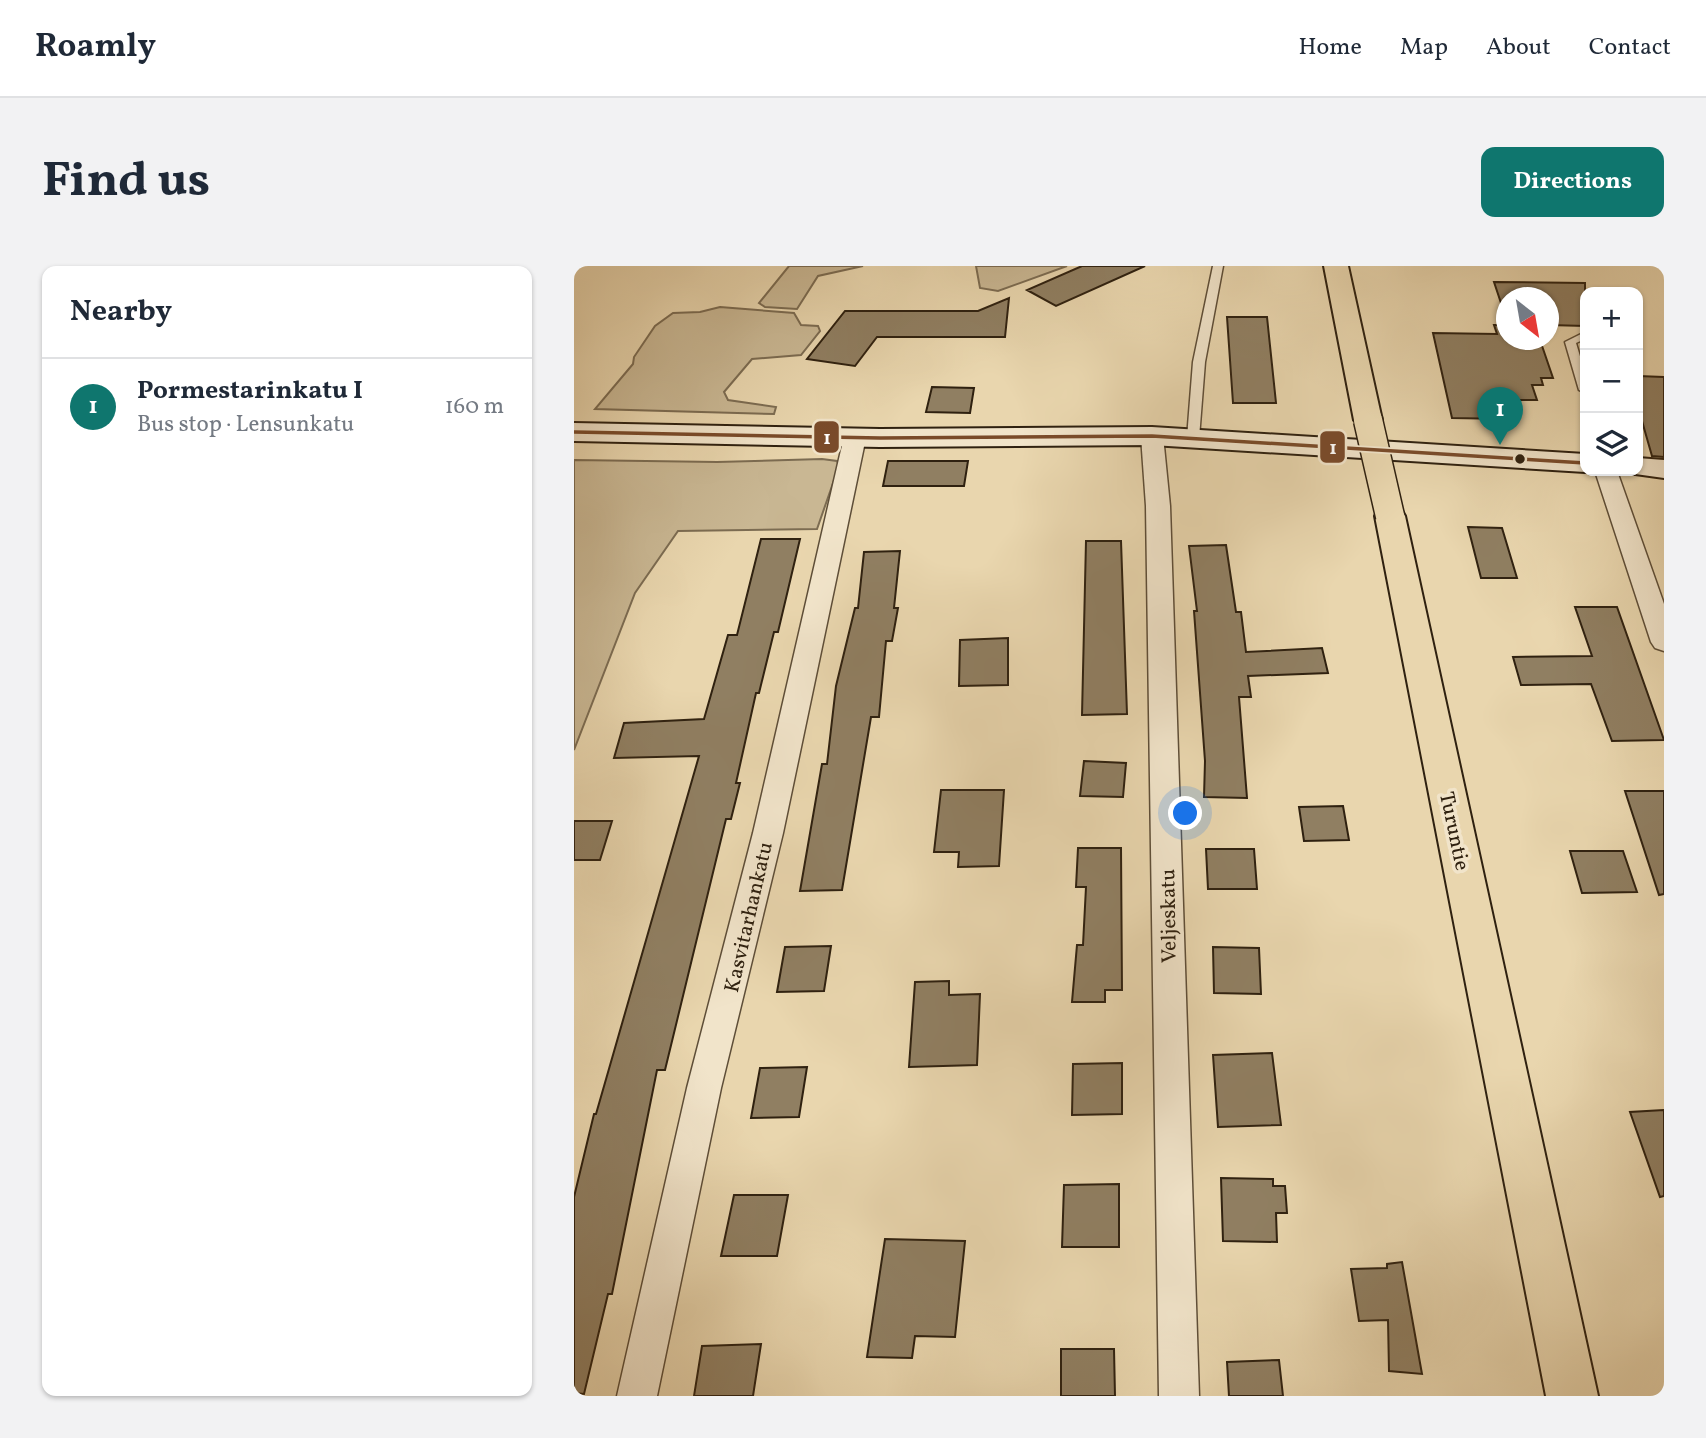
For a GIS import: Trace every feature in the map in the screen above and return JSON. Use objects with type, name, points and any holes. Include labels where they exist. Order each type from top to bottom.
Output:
[{"type":"highway","name":"Turuntie","points":[[1336,266],[1572,1396]]},
{"type":"main road","points":[[574,432],[855,437],[1152,436],[1580,463]]},
{"type":"main road","points":[[1643,467],[1664,469]]},
{"type":"street","name":"Veljeskatu","points":[[1152,436],[1158,506],[1179,1396]]},
{"type":"street","name":"Kasvitarhankatu","points":[[637,1396],[704,1088],[761,862],[855,437]]},
{"type":"street","points":[[1608,476],[1664,642]]},
{"type":"lane","points":[[1193,438],[1199,362],[1218,266]]},
{"type":"lane","points":[[1580,337],[1570,342],[1580,374]]},
{"type":"shaded area","points":[[789,266],[863,266],[818,276],[797,309],[765,307],[759,303]]},
{"type":"shaded area","points":[[976,266],[1067,266],[998,291],[980,288]]},
{"type":"shaded area","points":[[720,307],[794,313],[801,325],[818,326],[820,331],[801,355],[752,359],[724,392],[728,400],[776,407],[774,414],[595,409],[633,364],[634,357],[655,326],[673,313],[700,312]]},
{"type":"shaded area","points":[[822,459],[837,461],[839,466],[817,529],[678,531],[635,593],[574,750],[574,460],[717,462]]},
{"type":"building","points":[[1082,266],[1145,266],[1056,306],[1027,290]]},
{"type":"building","points":[[1494,282],[1585,283],[1585,287],[1580,287],[1580,326],[1559,325],[1559,287],[1496,288]]},
{"type":"building","points":[[1009,298],[1005,337],[877,337],[855,366],[807,359],[845,311],[978,311]]},
{"type":"building","points":[[1227,317],[1267,317],[1276,403],[1233,403]]},
{"type":"building","points":[[1433,333],[1496,334],[1496,350],[1543,350],[1553,378],[1541,378],[1543,385],[1532,385],[1537,400],[1507,400],[1507,419],[1452,418]]},
{"type":"building","points":[[1643,376],[1664,377],[1664,457],[1652,456],[1643,424]]},
{"type":"building","points":[[932,387],[974,388],[970,413],[926,412]]},
{"type":"building","points":[[888,461],[968,461],[964,486],[883,486]]},
{"type":"building","points":[[1468,527],[1502,528],[1517,578],[1481,578]]},
{"type":"building","points":[[761,539],[800,539],[778,632],[774,632],[759,693],[756,693],[736,783],[740,783],[731,819],[726,819],[665,1070],[657,1070],[612,1294],[608,1294],[584,1394],[574,1393],[574,1197],[594,1114],[699,756],[614,758],[624,723],[704,719],[728,635],[737,635]]},
{"type":"building","points":[[1086,541],[1121,541],[1127,714],[1082,715]]},
{"type":"building","points":[[1226,545],[1236,612],[1241,612],[1246,652],[1322,648],[1328,673],[1248,676],[1251,697],[1239,697],[1247,798],[1204,797],[1205,761],[1194,611],[1197,611],[1189,546]]},
{"type":"building","points":[[900,551],[894,608],[898,608],[892,641],[886,641],[879,717],[871,717],[842,890],[800,891],[822,764],[827,764],[836,686],[855,608],[858,608],[864,552]]},
{"type":"building","points":[[1575,607],[1617,607],[1664,740],[1612,741],[1591,684],[1521,685],[1513,657],[1592,656]]},
{"type":"building","points":[[1008,638],[1008,685],[959,686],[960,640]]},
{"type":"building","points":[[1084,761],[1126,763],[1123,797],[1080,796]]},
{"type":"building","points":[[941,790],[1004,790],[999,866],[958,867],[959,852],[934,852]]},
{"type":"building","points":[[1625,791],[1664,791],[1664,894],[1659,895]]},
{"type":"building","points":[[1343,806],[1349,840],[1304,841],[1299,807]]},
{"type":"building","points":[[574,821],[612,821],[600,860],[574,860]]},
{"type":"building","points":[[1078,848],[1121,848],[1122,990],[1105,990],[1105,1002],[1072,1002],[1077,945],[1083,945],[1086,887],[1076,887]]},
{"type":"building","points":[[1206,849],[1254,849],[1257,889],[1208,889]]},
{"type":"building","points":[[1570,851],[1623,851],[1637,892],[1582,893]]},
{"type":"building","points":[[831,946],[824,991],[777,992],[785,947]]},
{"type":"building","points":[[1213,947],[1259,948],[1261,994],[1214,993]]},
{"type":"building","points":[[949,981],[949,995],[980,994],[977,1065],[909,1067],[915,982]]},
{"type":"building","points":[[1272,1053],[1281,1125],[1218,1127],[1213,1055]]},
{"type":"building","points":[[1122,1063],[1122,1114],[1072,1115],[1073,1064]]},
{"type":"building","points":[[807,1067],[799,1117],[751,1118],[760,1068]]},
{"type":"building","points":[[1664,1110],[1664,1196],[1660,1197],[1630,1112]]},
{"type":"building","points":[[1221,1178],[1273,1179],[1273,1186],[1285,1186],[1287,1213],[1276,1213],[1277,1242],[1223,1241]]},
{"type":"building","points":[[1119,1184],[1119,1247],[1062,1247],[1064,1185]]},
{"type":"building","points":[[734,1195],[788,1195],[777,1256],[721,1256]]},
{"type":"building","points":[[885,1239],[965,1241],[955,1337],[915,1336],[912,1358],[867,1357]]},
{"type":"building","points":[[1402,1262],[1422,1374],[1389,1371],[1388,1320],[1359,1321],[1351,1269],[1387,1268],[1387,1264]]},
{"type":"building","points":[[761,1344],[753,1396],[694,1396],[702,1346]]},
{"type":"building","points":[[1061,1349],[1114,1349],[1115,1396],[1061,1396]]},
{"type":"building","points":[[1279,1360],[1283,1396],[1229,1396],[1227,1362]]},
{"type":"transit line","name":"1","points":[[574,432],[880,438],[1152,436],[1580,463]]},
{"type":"place","name":"Pormestarinkatu I","points":[[1500,445]]}]
